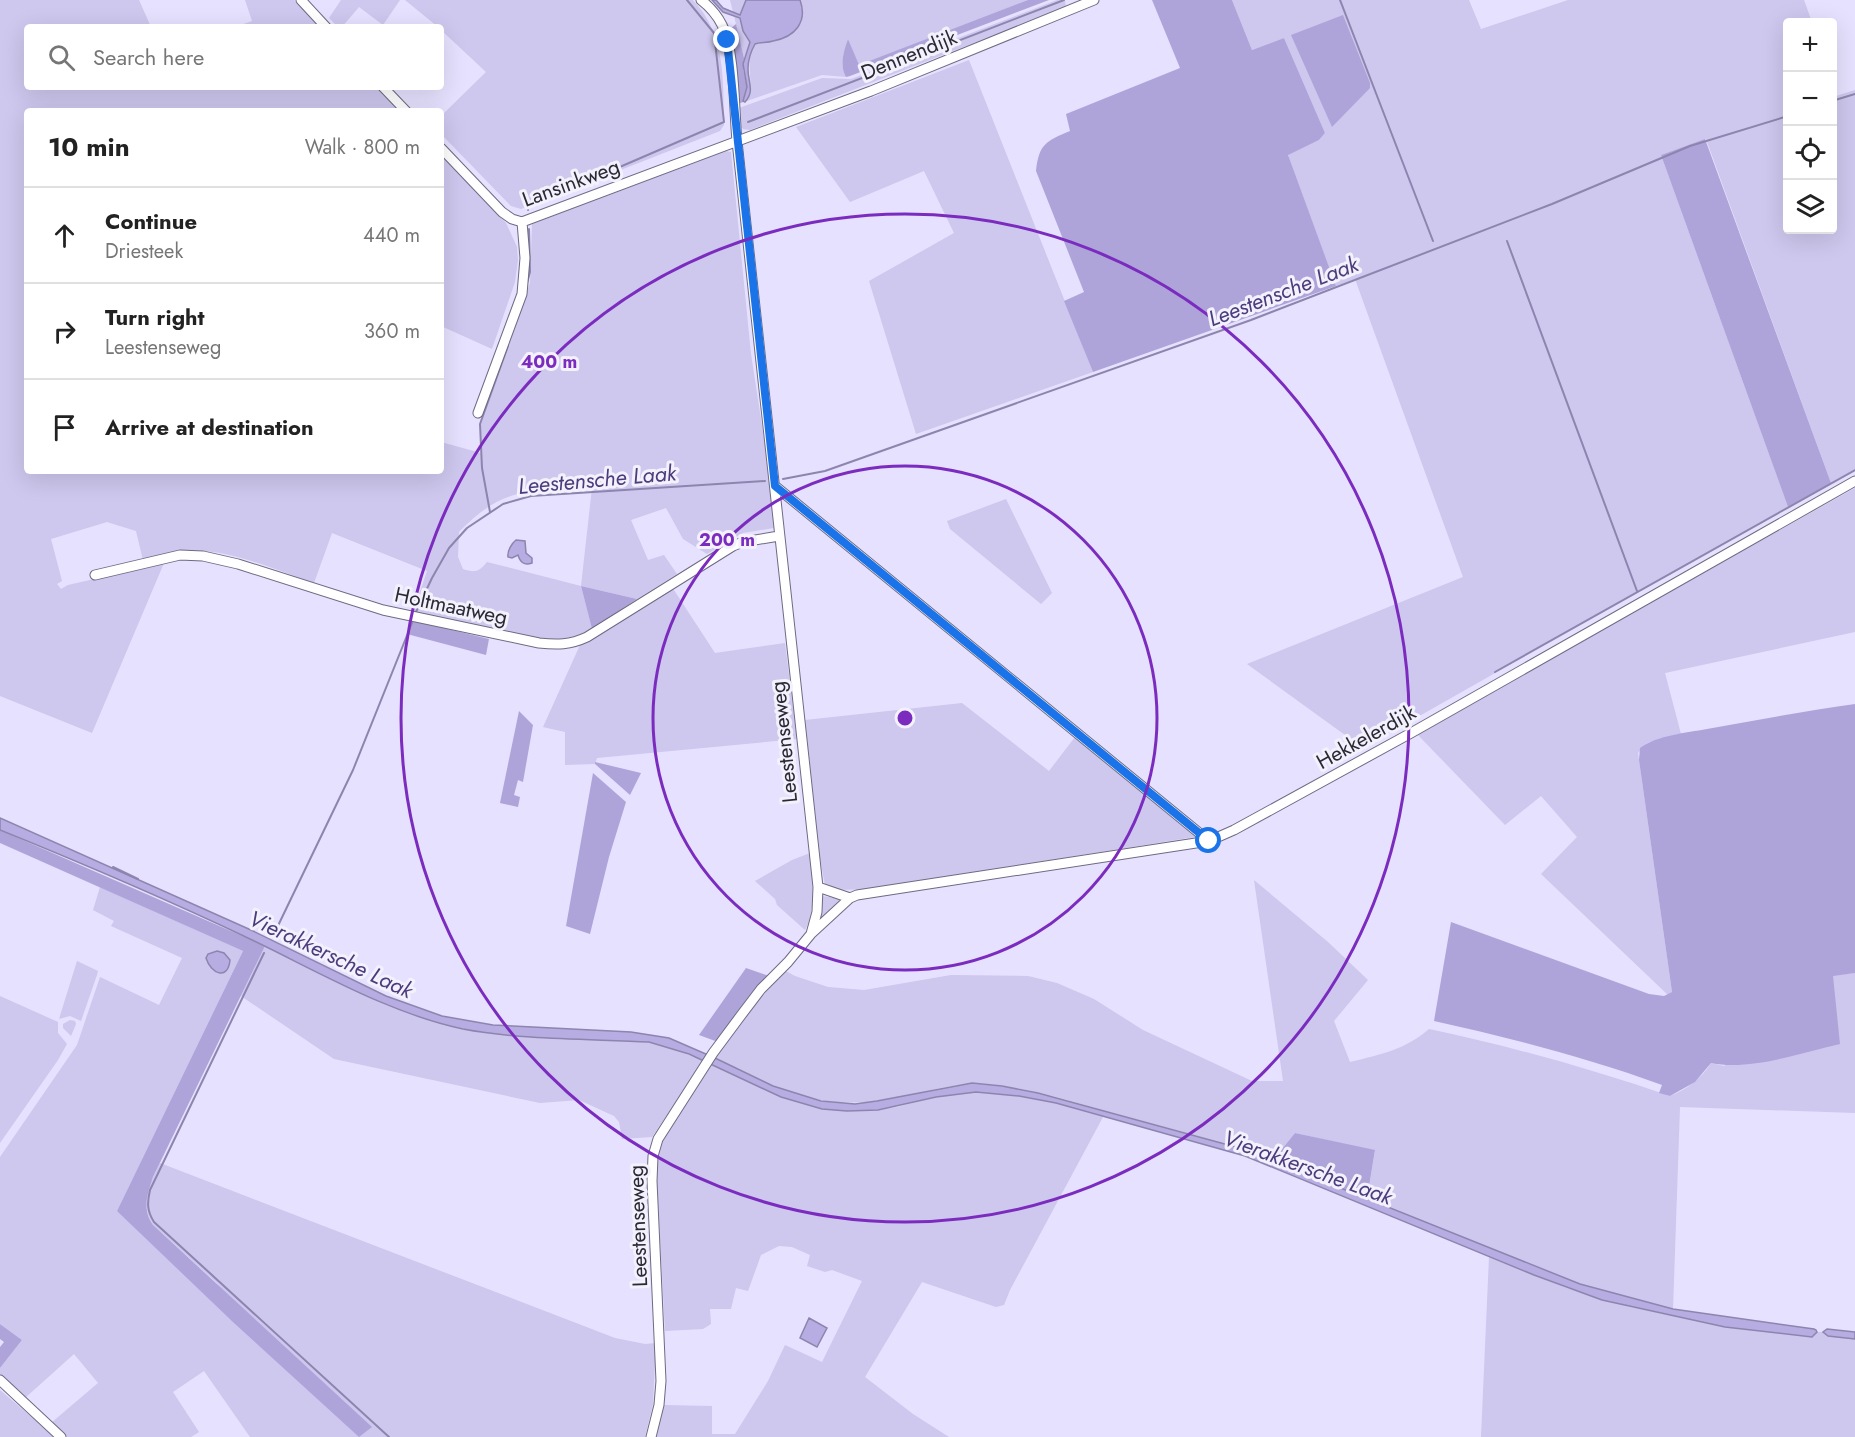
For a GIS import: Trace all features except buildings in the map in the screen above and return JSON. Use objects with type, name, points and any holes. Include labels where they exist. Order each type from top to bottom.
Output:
[{"type":"street","points":[[301,0],[323,24]]},
{"type":"street","name":"Leestenseweg","points":[[651,1437],[659,1405],[661,1381],[652,1181],[653,1156],[658,1139],[713,1053],[739,1018],[761,989],[788,962],[811,934],[817,912],[818,887],[727,40],[717,15],[701,0]]},
{"type":"street","name":"Dennendijk","points":[[737,141],[871,91],[1094,0]]},
{"type":"street","points":[[386,90],[403,108]]},
{"type":"street","name":"Lansinkweg","points":[[444,151],[502,212],[522,222],[737,141]]},
{"type":"street","points":[[478,413],[522,294],[525,258],[522,222]]},
{"type":"street","name":"Hekkelerdijk","points":[[811,934],[850,898],[857,895],[1209,841],[1411,733],[1855,481]]},
{"type":"street","points":[[775,486],[1209,841]]},
{"type":"street","name":"Holtmaatweg","points":[[95,575],[180,555],[203,556],[238,564],[383,610],[539,643],[559,645],[574,644],[587,638],[733,546],[743,542],[780,536]]},
{"type":"street","points":[[818,887],[850,898]]},
{"type":"street","points":[[0,1380],[61,1437]]},
{"type":"shaded area","points":[[0,0],[139,0],[150,24],[24,24],[24,90],[380,90],[397,108],[24,108],[24,474],[444,474],[444,443],[481,453],[481,418],[530,283],[532,224],[726,151],[731,152],[751,354],[771,484],[774,528],[743,533],[707,554],[683,539],[666,508],[631,520],[648,560],[664,555],[677,574],[637,599],[581,586],[592,629],[569,637],[544,640],[413,612],[427,571],[332,533],[314,583],[217,552],[184,551],[143,560],[136,531],[107,522],[51,539],[62,581],[57,584],[61,589],[68,585],[164,563],[92,733],[0,696]],"holes":[[[592,488],[581,586],[487,562],[476,571],[463,569],[458,557],[459,532],[490,506],[505,498],[535,491]]]},
{"type":"shaded area","points":[[245,0],[294,0],[317,24],[244,24],[252,21]]},
{"type":"shaded area","points":[[341,0],[400,0],[384,24],[359,7],[345,24],[335,24],[329,18]]},
{"type":"shaded area","points":[[405,0],[693,0],[712,28],[717,43],[722,75],[724,125],[720,131],[521,209],[511,206],[444,137],[444,113],[486,72],[444,33],[444,24],[434,24]]},
{"type":"shaded area","points":[[712,0],[716,0],[723,8],[740,15],[746,0],[800,0],[801,22],[793,32],[781,39],[755,44],[749,62],[750,94],[745,102],[743,101],[747,87],[743,64],[750,42],[743,31],[740,18],[723,12]]},
{"type":"shaded area","points":[[730,0],[746,0],[741,15],[733,12]]},
{"type":"shaded area","points":[[800,0],[1028,0],[858,66],[848,39],[843,63],[846,77],[822,75],[747,101],[751,87],[749,63],[752,49],[757,42],[761,43],[801,24],[803,14]]},
{"type":"shaded area","points":[[1028,0],[1049,0],[850,76],[846,77],[844,73],[843,58],[848,39],[859,65]]},
{"type":"shaded area","points":[[1057,0],[1065,0],[1066,7],[750,130],[743,129],[739,125],[737,110],[739,108],[822,78],[851,79]]},
{"type":"shaded area","points":[[1152,0],[1232,0],[1252,50],[1284,38],[1325,133],[1319,140],[1288,155],[1336,286],[1093,372],[1064,301],[1084,292],[1036,171],[1037,162],[1042,149],[1049,141],[1070,131],[1066,114],[1180,68]]},
{"type":"shaded area","points":[[1232,0],[1469,0],[1481,29],[1568,0],[1804,0],[1811,18],[1783,18],[1783,234],[1837,234],[1837,96],[1855,90],[1855,469],[1831,483],[1706,139],[1661,155],[1788,507],[1363,748],[1247,664],[1463,577],[1355,279],[1336,286],[1290,163],[1288,154],[1319,140],[1325,133],[1284,38],[1252,50]]},
{"type":"shaded area","points":[[1343,15],[1370,88],[1332,127],[1291,35]]},
{"type":"shaded area","points":[[734,16],[740,18],[743,31],[750,42],[744,58]]},
{"type":"shaded area","points":[[736,24],[744,58],[743,69],[747,87],[743,102],[738,104],[729,30]]},
{"type":"shaded area","points":[[969,60],[1093,372],[916,434],[869,281],[954,233],[924,171],[850,202],[796,127]]},
{"type":"shaded area","points":[[1705,139],[1831,483],[1788,507],[1661,155]]},
{"type":"shaded area","points":[[444,157],[506,223],[517,247],[515,282],[492,349],[444,327]]},
{"type":"shaded area","points":[[1855,488],[1855,632],[1665,673],[1681,734],[1647,743],[1638,753],[1672,992],[1668,995],[1541,874],[1577,837],[1541,796],[1505,825],[1417,734]]},
{"type":"shaded area","points":[[1006,499],[1052,593],[1041,604],[950,529],[947,521]]},
{"type":"shaded area","points":[[516,540],[525,541],[526,553],[532,558],[532,563],[523,563],[518,555],[508,557],[510,547]]},
{"type":"shaded area","points":[[581,586],[637,599],[592,629]]},
{"type":"shaded area","points":[[672,587],[715,653],[785,643],[797,739],[597,758],[595,764],[565,765],[565,732],[543,727],[580,645]]},
{"type":"shaded area","points":[[411,620],[489,639],[486,655],[407,634]]},
{"type":"shaded area","points":[[962,703],[1049,771],[1075,737],[1201,836],[868,889],[838,890],[825,885],[820,859],[805,720]]},
{"type":"shaded area","points":[[1855,704],[1855,973],[1833,976],[1840,1044],[1759,1063],[1726,1065],[1711,1063],[1695,1082],[1670,1096],[1659,1093],[1662,1085],[1578,1057],[1434,1021],[1451,922],[1649,994],[1664,996],[1672,992],[1639,760],[1640,748],[1672,735]]},
{"type":"shaded area","points":[[519,711],[533,725],[523,782],[518,780],[514,795],[520,797],[518,807],[500,803]]},
{"type":"shaded area","points":[[595,762],[641,773],[630,795],[595,764]]},
{"type":"shaded area","points":[[593,773],[626,802],[609,857],[590,934],[566,926]]},
{"type":"shaded area","points":[[0,818],[251,930],[386,996],[442,1016],[493,1025],[631,1032],[669,1038],[773,1086],[821,1101],[855,1104],[972,1083],[1038,1093],[1243,1149],[1580,1284],[1673,1309],[1814,1329],[1817,1332],[1812,1337],[1725,1327],[1602,1300],[1534,1275],[1245,1156],[1056,1103],[1019,1096],[976,1092],[936,1097],[878,1110],[822,1109],[781,1097],[689,1054],[649,1042],[485,1033],[435,1022],[381,1002],[188,910],[0,830]]},
{"type":"shaded area","points":[[0,830],[265,946],[153,1177],[147,1196],[147,1208],[153,1225],[372,1427],[359,1437],[234,1323],[117,1211],[243,951],[0,843]]},
{"type":"shaded area","points":[[810,853],[812,903],[805,930],[755,881],[792,860]]},
{"type":"shaded area","points":[[1254,880],[1328,942],[1368,980],[1334,1021],[1350,1062],[1402,1046],[1429,1029],[1550,1059],[1670,1096],[1693,1083],[1711,1063],[1724,1066],[1833,975],[1855,973],[1855,1113],[1680,1107],[1673,1309],[1580,1284],[1367,1199],[1375,1151],[1295,1133],[1273,1160],[1054,1097],[987,1084],[954,1086],[874,1101],[850,1103],[827,1101],[782,1090],[715,1058],[784,970],[828,987],[864,990],[951,975],[1028,976],[1057,983],[1094,999],[1143,1030],[1252,1081],[1283,1081]]},
{"type":"shaded area","points":[[100,887],[243,951],[117,1211],[221,1287],[153,1225],[149,1217],[146,1201],[160,1163],[615,1338],[645,1344],[656,1343],[653,1404],[645,1437],[250,1437],[204,1371],[173,1392],[199,1432],[191,1437],[67,1437],[51,1423],[98,1383],[74,1354],[25,1398],[0,1376],[0,1368],[22,1340],[0,1324],[0,1157],[77,1045],[100,977],[159,1005],[182,958],[111,926],[114,921],[93,910]]},
{"type":"shaded area","points":[[822,896],[842,899],[819,922]]},
{"type":"shaded area","points":[[265,946],[363,994],[406,1012],[462,1029],[649,1042],[704,1061],[652,1137],[622,1139],[619,1122],[614,1116],[579,1100],[540,1103],[334,1059],[241,996]]},
{"type":"shaded area","points":[[217,951],[224,953],[230,960],[229,967],[223,973],[215,971],[206,958],[208,954]]},
{"type":"shaded area","points":[[77,961],[98,971],[97,975],[81,1021],[70,1016],[59,1019]]},
{"type":"shaded area","points":[[746,968],[769,976],[718,1042],[699,1035]]},
{"type":"shaded area","points":[[0,996],[58,1022],[58,1033],[67,1044],[0,1143]]},
{"type":"shaded area","points":[[70,1020],[75,1021],[76,1024],[71,1036],[63,1028],[63,1024]]},
{"type":"shaded area","points":[[711,1064],[781,1097],[868,1111],[897,1107],[936,1097],[976,1092],[1019,1096],[1056,1103],[1103,1117],[1004,1305],[996,1307],[922,1282],[865,1377],[913,1414],[949,1437],[655,1437],[664,1405],[712,1406],[712,1434],[735,1434],[768,1381],[785,1345],[822,1362],[862,1281],[832,1270],[825,1272],[807,1266],[810,1255],[792,1247],[779,1246],[761,1255],[748,1291],[736,1288],[731,1309],[710,1309],[711,1324],[703,1329],[665,1331],[656,1165],[658,1147]]},
{"type":"shaded area","points":[[1295,1133],[1375,1150],[1367,1199],[1273,1160]]},
{"type":"shaded area","points":[[1489,1257],[1567,1288],[1630,1307],[1815,1335],[1817,1332],[1823,1332],[1828,1336],[1855,1339],[1855,1437],[1481,1437]]},
{"type":"shaded area","points":[[809,1318],[827,1328],[817,1347],[800,1338]]},
{"type":"shaded area","points":[[0,1324],[22,1340],[0,1368],[0,1347],[4,1342],[0,1339]]},
{"type":"shaded area","points":[[1827,1329],[1855,1332],[1855,1339],[1828,1336],[1823,1332]]},
{"type":"shaded area","points":[[0,1390],[55,1437],[0,1437]]},
{"type":"waterway","points":[[528,210],[527,207],[724,122],[714,33],[687,0]]},
{"type":"waterway","points":[[748,122],[1064,0]]},
{"type":"waterway","points":[[1340,0],[1433,241]]},
{"type":"waterway","name":"Leestensche Laak","points":[[1837,99],[1855,94]]},
{"type":"waterway","name":"Leestensche Laak","points":[[783,479],[825,471],[1251,320],[1552,204],[1690,146],[1783,118]]},
{"type":"waterway","points":[[527,283],[530,272],[529,229]]},
{"type":"waterway","points":[[1507,241],[1637,591]]},
{"type":"waterway","points":[[490,512],[482,468],[480,424],[508,346]]},
{"type":"waterway","points":[[1495,672],[1855,470]]},
{"type":"waterway","name":"Leestensche Laak","points":[[416,612],[449,548],[467,528],[503,504],[531,496],[765,481]]},
{"type":"waterway","points":[[274,934],[353,770],[412,623]]},
{"type":"waterway","name":"Vierakkersche Laak","points":[[113,867],[138,879]]},
{"type":"waterway","points":[[264,953],[150,1190],[149,1210],[154,1222],[389,1437]]},
{"type":"route","points":[[727,40],[775,486],[1209,841]]}]
